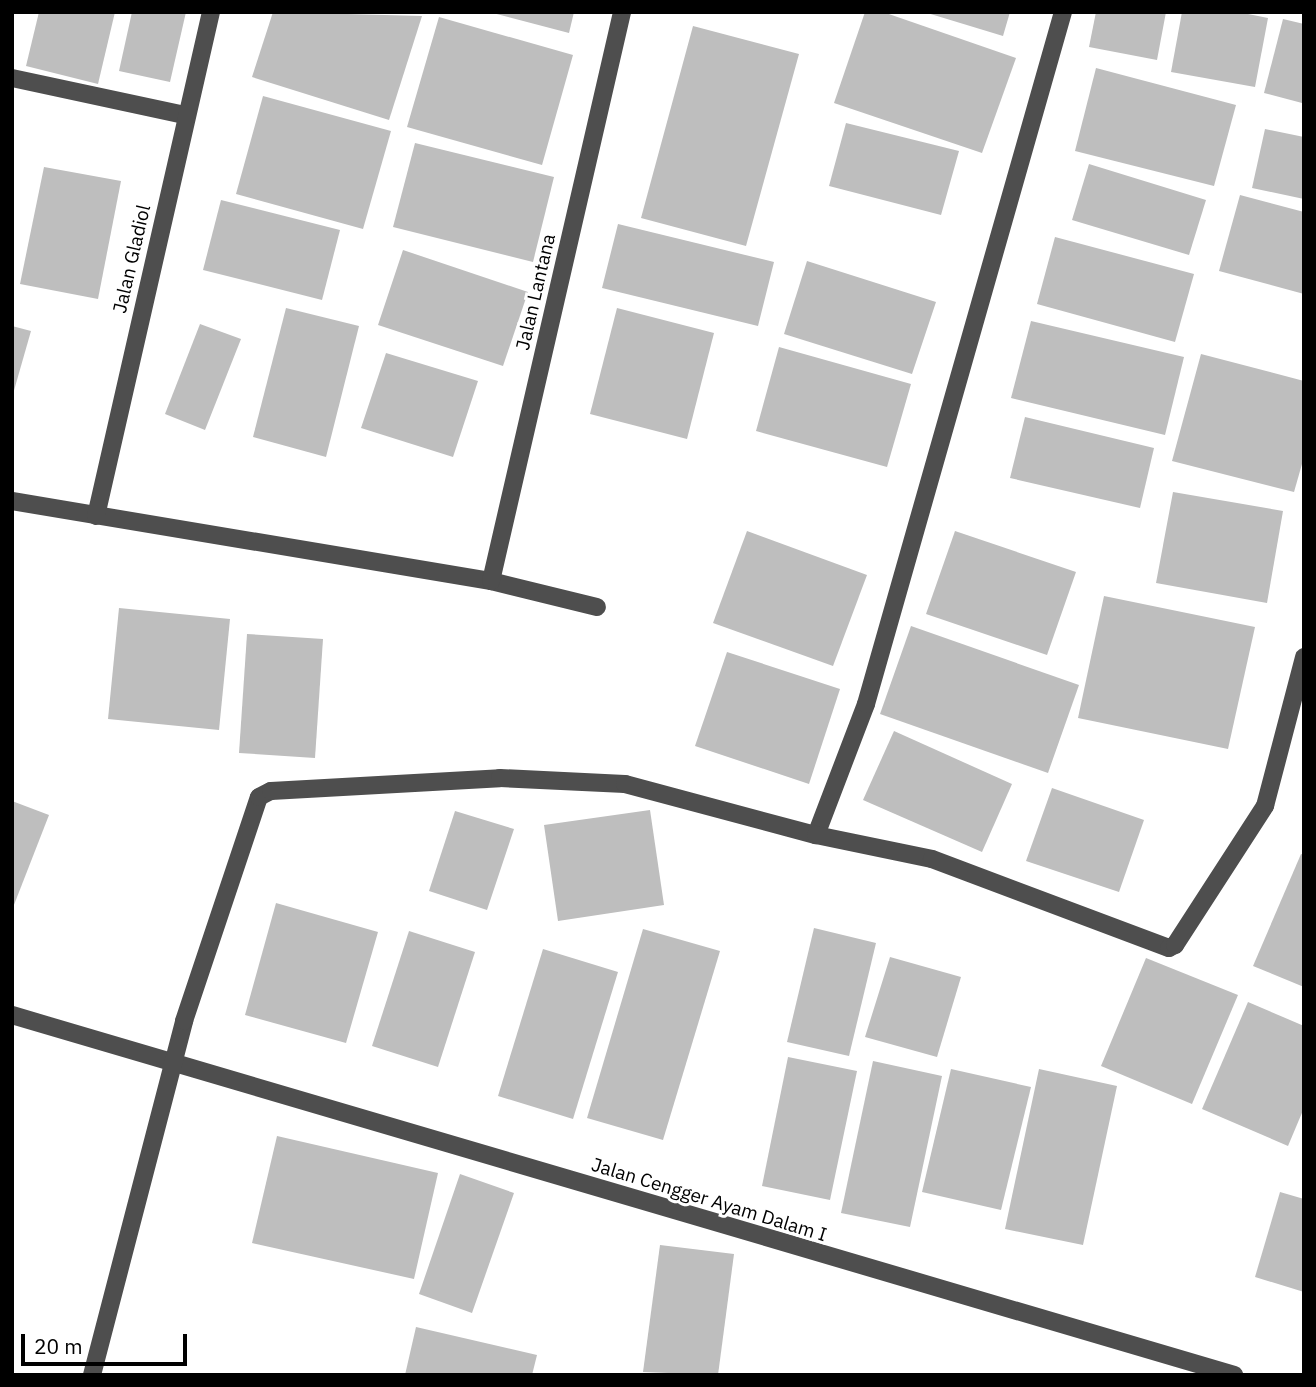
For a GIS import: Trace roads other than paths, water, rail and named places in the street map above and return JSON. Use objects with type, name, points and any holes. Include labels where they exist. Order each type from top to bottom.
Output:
[{"type":"street","name":"Jalan Gladiol","points":[[96,516],[185,115],[211,12]]},
{"type":"street","name":"Jalan Lantana","points":[[491,581],[622,12]]},
{"type":"street","points":[[816,835],[866,704],[1063,12]]},
{"type":"street","points":[[12,78],[185,115]]},
{"type":"street","points":[[12,501],[491,581],[597,607]]},
{"type":"street","points":[[92,1375],[174,1059],[254,805],[271,791],[500,778],[625,784],[816,835],[932,859],[1168,948],[1175,945],[1265,806],[1304,657]]},
{"type":"street","name":"Jalan Cengger Ayam Dalam I","points":[[12,1015],[174,1059],[852,1265],[1234,1375]]}]
